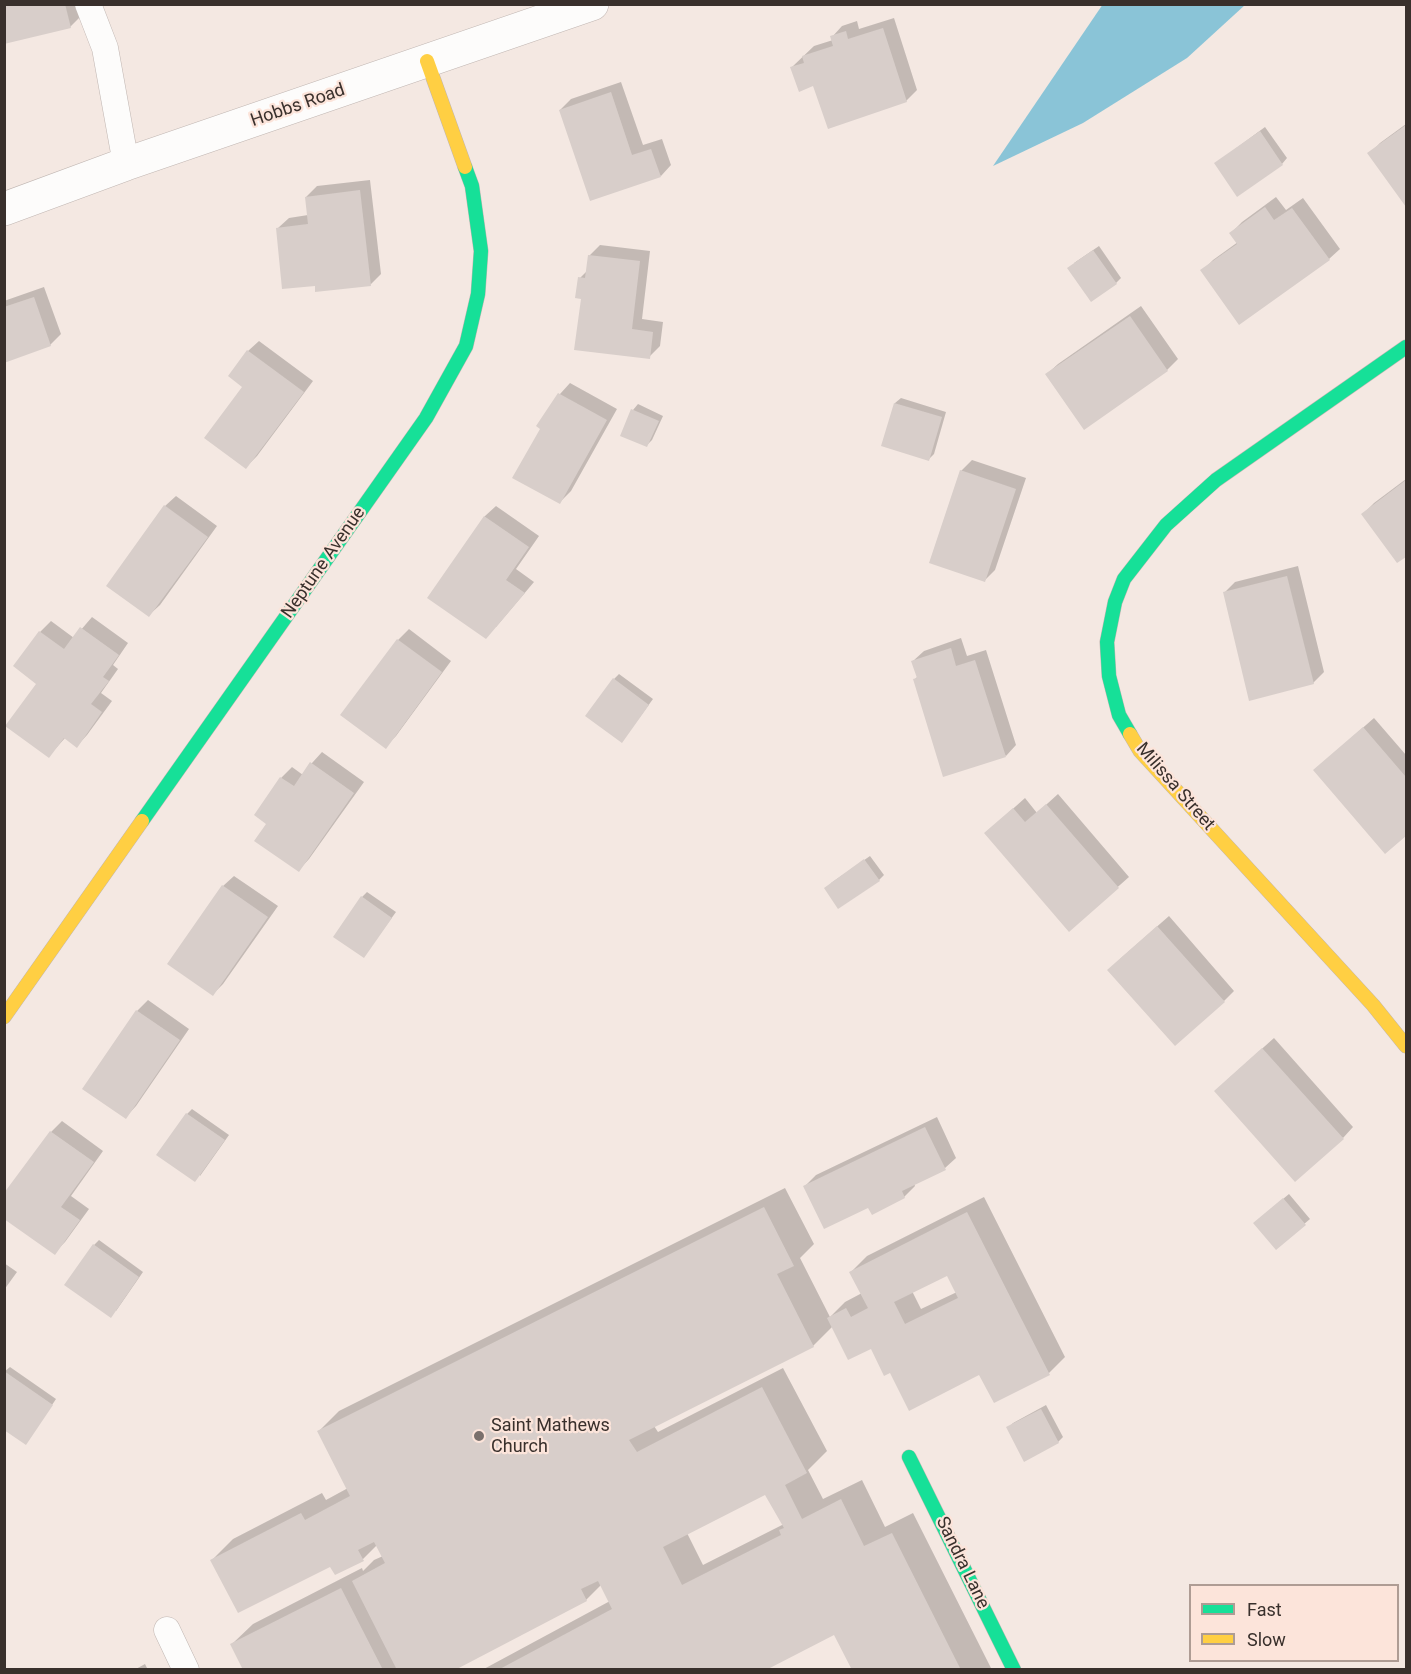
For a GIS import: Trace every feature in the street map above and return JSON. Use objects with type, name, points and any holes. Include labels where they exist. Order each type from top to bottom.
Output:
[{"type":"street","name":"Hobbs Road","points":[[4,209],[126,164],[592,4]]},
{"type":"street","name":"Neptune Avenue","points":[[4,1017],[426,418],[466,346],[478,294],[481,250],[472,186],[427,62]]},
{"type":"street","name":"Milissa Street","points":[[1407,347],[1216,480],[1166,525],[1124,579],[1115,602],[1107,642],[1109,675],[1119,716],[1140,751],[1407,1046]]},
{"type":"street","name":"Sandra Lane","points":[[909,1457],[1014,1670]]},
{"type":"lane","points":[[88,4],[105,48],[126,164]]},
{"type":"lane","points":[[167,1630],[186,1670]]},
{"type":"water","points":[[1103,4],[1245,5],[1187,58],[1083,123],[993,166]]},
{"type":"building","points":[[4,4],[65,4],[71,28],[4,44]]},
{"type":"building","points":[[883,28],[907,102],[828,129],[813,86],[799,92],[790,67],[804,63],[802,56],[833,46],[830,36],[846,31],[848,39]]},
{"type":"building","points":[[611,92],[632,155],[651,149],[661,177],[590,201],[559,110]]},
{"type":"building","points":[[1406,125],[1406,207],[1367,153]]},
{"type":"building","points":[[1260,131],[1283,165],[1237,197],[1214,163]]},
{"type":"building","points":[[360,190],[371,286],[315,292],[315,286],[282,289],[276,228],[308,224],[305,197]]},
{"type":"building","points":[[1265,207],[1274,220],[1292,208],[1330,260],[1239,325],[1200,270],[1237,244],[1229,233]]},
{"type":"building","points":[[1093,250],[1117,284],[1091,302],[1067,268]]},
{"type":"building","points":[[588,255],[640,261],[632,329],[653,332],[650,359],[574,350],[581,299],[575,298],[578,277],[585,278]]},
{"type":"building","points":[[34,297],[51,346],[4,363],[4,307]]},
{"type":"building","points":[[1130,316],[1168,371],[1084,430],[1045,374]]},
{"type":"building","points":[[247,350],[304,392],[246,469],[204,438],[242,387],[228,376]]},
{"type":"building","points":[[558,393],[607,420],[560,504],[512,478],[540,429],[536,426]]},
{"type":"building","points":[[894,403],[942,417],[929,461],[881,446]]},
{"type":"building","points":[[631,409],[659,421],[647,447],[620,436]]},
{"type":"building","points":[[960,470],[1016,489],[985,582],[929,563]]},
{"type":"building","points":[[1406,480],[1406,557],[1397,563],[1361,514]]},
{"type":"building","points":[[164,505],[208,537],[149,617],[106,586]]},
{"type":"building","points":[[484,516],[529,547],[506,580],[525,593],[486,639],[427,598]]},
{"type":"building","points":[[1287,576],[1314,684],[1249,701],[1223,592]]},
{"type":"building","points":[[80,627],[119,655],[103,677],[109,681],[91,704],[102,712],[77,748],[64,738],[49,758],[5,726],[36,684],[13,666],[39,631],[64,649]]},
{"type":"building","points":[[397,639],[442,672],[386,749],[340,715]]},
{"type":"building","points":[[951,648],[956,666],[975,660],[1006,757],[943,777],[913,679],[917,678],[911,661]]},
{"type":"building","points":[[613,678],[649,705],[622,743],[585,716]]},
{"type":"building","points":[[1363,727],[1406,777],[1406,836],[1385,854],[1313,770]]},
{"type":"building","points":[[310,762],[354,793],[299,872],[254,841],[266,824],[254,815],[280,777],[294,786]]},
{"type":"building","points":[[1046,804],[1119,888],[1069,932],[984,833],[1013,808],[1025,822]]},
{"type":"building","points":[[864,859],[880,881],[838,909],[824,888]]},
{"type":"building","points":[[222,885],[268,917],[213,996],[167,964]]},
{"type":"building","points":[[361,896],[392,918],[364,958],[333,937]]},
{"type":"building","points":[[1157,926],[1225,1002],[1175,1046],[1107,970]]},
{"type":"building","points":[[136,1010],[180,1040],[126,1119],[82,1089]]},
{"type":"building","points":[[1262,1048],[1344,1139],[1295,1182],[1214,1091]]},
{"type":"building","points":[[186,1113],[225,1140],[195,1182],[156,1155]]},
{"type":"building","points":[[925,1127],[946,1170],[902,1191],[905,1198],[872,1215],[868,1208],[824,1229],[803,1186]]},
{"type":"building","points":[[50,1131],[94,1162],[61,1207],[80,1220],[55,1255],[4,1219],[4,1193]]},
{"type":"building","points":[[1283,1198],[1306,1225],[1276,1250],[1253,1223]]},
{"type":"building","name":"Saint Mathews Church","points":[[764,1207],[794,1266],[777,1274],[814,1347],[629,1440],[637,1452],[762,1387],[807,1473],[785,1485],[802,1519],[841,1499],[864,1546],[892,1533],[961,1670],[852,1670],[834,1635],[766,1670],[498,1670],[612,1609],[598,1581],[581,1589],[587,1601],[455,1670],[397,1670],[352,1581],[385,1563],[374,1542],[358,1550],[364,1561],[335,1575],[330,1567],[238,1613],[210,1560],[301,1513],[305,1520],[350,1496],[317,1431]],"holes":[[[765,1495],[784,1528],[779,1530],[781,1535],[682,1585],[663,1547]]]},
{"type":"building","points":[[967,1212],[1050,1375],[994,1403],[979,1375],[909,1411],[890,1373],[884,1376],[871,1349],[848,1360],[827,1318],[846,1308],[851,1317],[868,1308],[849,1272]],"holes":[[[947,1276],[958,1298],[905,1324],[894,1302]]]},
{"type":"building","points":[[93,1244],[139,1277],[111,1318],[64,1285]]},
{"type":"building","points":[[4,1371],[53,1405],[26,1445],[4,1430]]},
{"type":"building","points":[[1041,1409],[1059,1443],[1024,1462],[1006,1427]]},
{"type":"building","points":[[341,1588],[383,1670],[243,1670],[230,1644]]},
{"type":"traffic: fast","points":[[142,821],[426,418],[466,346],[478,294],[481,251],[472,186],[465,167]]},
{"type":"traffic: fast","points":[[1130,734],[1119,715],[1109,676],[1107,642],[1115,602],[1124,579],[1166,525],[1216,480],[1406,347]]},
{"type":"traffic: fast","points":[[909,1457],[1014,1670]]},
{"type":"traffic: slow","points":[[427,61],[465,167]]},
{"type":"traffic: slow","points":[[1130,734],[1140,751],[1373,1005],[1406,1046]]},
{"type":"traffic: slow","points":[[4,1017],[142,821]]},
{"type":"place","name":"Saint Mathews Church","points":[[479,1436]]}]
